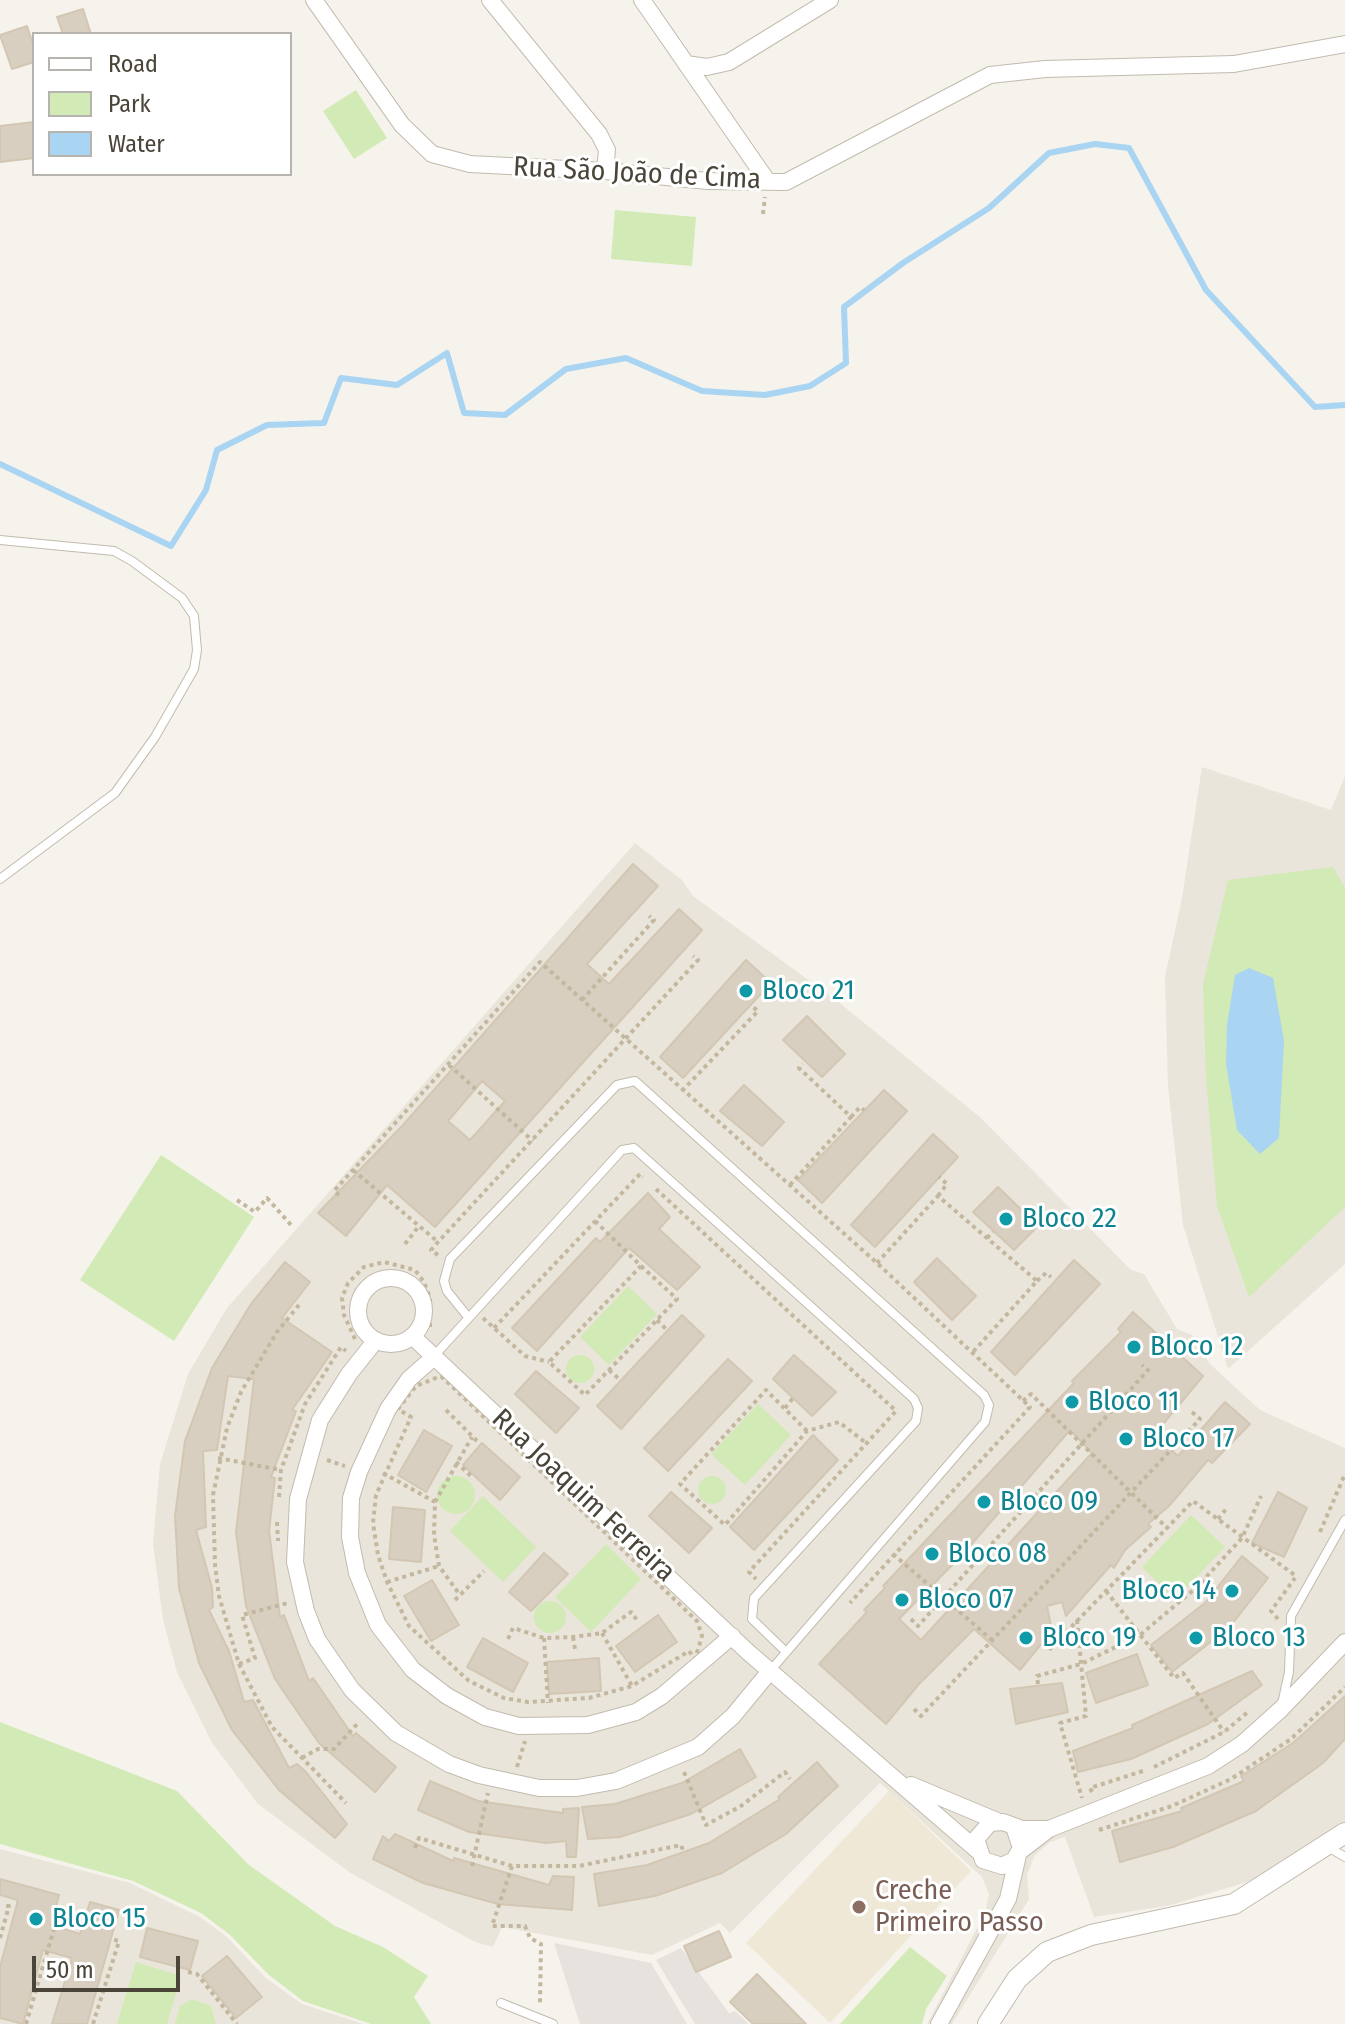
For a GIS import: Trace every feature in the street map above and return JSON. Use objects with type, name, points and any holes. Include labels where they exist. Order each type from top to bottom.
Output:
[{"type":"street","name":"Rua São João de Cima","points":[[314,0],[402,125],[432,154],[470,164],[605,171],[708,181],[786,182],[990,75],[1016,70],[1234,64],[1345,44]]},
{"type":"street","points":[[490,0],[599,134],[607,150],[605,171]]},
{"type":"street","points":[[642,0],[768,182]]},
{"type":"street","points":[[686,64],[707,67],[729,62],[830,0]]},
{"type":"street","points":[[387,1278],[407,1282],[421,1298],[423,1318],[412,1336],[399,1343],[376,1340],[362,1326],[359,1305],[368,1287],[387,1278]]},
{"type":"street","name":"Rua Joaquim Ferreira","points":[[412,1336],[770,1671],[977,1850],[1007,1888],[1008,1899]]},
{"type":"street","points":[[376,1340],[349,1374],[320,1420],[298,1499],[295,1562],[317,1639],[352,1690],[396,1733],[449,1764],[479,1775],[539,1788],[577,1788],[639,1773],[698,1747],[733,1716],[770,1671]]},
{"type":"street","points":[[434,1357],[409,1379],[388,1409],[369,1446],[351,1498],[350,1537],[357,1573],[378,1625],[413,1670],[447,1696],[485,1717],[519,1726],[588,1725],[636,1712],[662,1696],[732,1636]]},
{"type":"street","name":"Rua Joaquim Ferreira","points":[[991,1865],[1008,1864],[1049,1829],[1208,1766],[1242,1744],[1280,1710],[1345,1642]]},
{"type":"street","name":"Rua Joaquim Ferreira","points":[[896,1778],[1014,1827],[1049,1829]]},
{"type":"street","points":[[977,1850],[979,1832],[997,1821]]},
{"type":"street","points":[[939,2024],[1008,1899],[1021,1840],[1014,1827]]},
{"type":"street","points":[[988,2024],[1017,1979],[1047,1952],[1091,1935],[1234,1904],[1336,1852],[1345,1833]]},
{"type":"lane","points":[[0,540],[114,551],[132,561],[182,598],[194,616],[197,650],[194,669],[162,725],[115,793],[78,824],[0,879]]},
{"type":"lane","points":[[470,1321],[447,1291],[444,1281],[450,1259],[617,1085],[635,1081],[984,1395],[989,1405],[985,1422],[784,1650],[770,1671]]},
{"type":"lane","points":[[434,1357],[629,1146],[914,1399],[918,1408],[916,1421],[754,1598],[752,1619],[784,1650]]},
{"type":"lane","points":[[1280,1710],[1289,1672],[1291,1616],[1345,1520]]},
{"type":"lane","points":[[501,2003],[553,2024]]},
{"type":"path","points":[[582,1000],[654,920],[649,916]]},
{"type":"path","points":[[442,1259],[431,1250],[698,960],[693,956]]},
{"type":"path","points":[[603,967],[608,972]]},
{"type":"path","points":[[682,1091],[707,1061],[758,1011],[753,1007]]},
{"type":"path","points":[[448,1064],[533,1141]]},
{"type":"path","points":[[803,1064],[799,1068],[851,1117]]},
{"type":"path","points":[[790,1185],[816,1160],[860,1107],[864,1110]]},
{"type":"path","points":[[380,1140],[386,1144]]},
{"type":"path","points":[[503,1161],[509,1166]]},
{"type":"path","points":[[353,1170],[438,1242]]},
{"type":"path","points":[[494,1328],[640,1174],[896,1411],[749,1572],[759,1582],[753,1589]]},
{"type":"path","points":[[877,1263],[900,1233],[947,1184],[939,1177]]},
{"type":"path","points":[[938,1196],[1037,1281]]},
{"type":"path","points":[[237,1200],[255,1212],[267,1198],[291,1225]]},
{"type":"path","points":[[457,1211],[463,1216]]},
{"type":"path","points":[[470,1321],[481,1316],[525,1356],[549,1362],[585,1395],[677,1299],[595,1221]]},
{"type":"path","points":[[405,1244],[419,1226]]},
{"type":"path","points":[[987,1238],[993,1232]]},
{"type":"path","points":[[279,1549],[276,1535],[281,1470],[305,1404],[341,1347],[351,1355],[356,1349],[357,1342],[344,1315],[342,1298],[348,1283],[364,1267],[384,1262],[415,1270],[430,1298],[430,1337]]},
{"type":"path","points":[[549,1362],[614,1290],[641,1266]]},
{"type":"path","points":[[655,1278],[661,1272]]},
{"type":"path","points":[[972,1353],[1002,1324],[1037,1281],[1046,1273],[1051,1277]]},
{"type":"path","points":[[299,1305],[277,1332],[241,1392],[218,1458],[212,1528],[215,1565],[219,1596],[239,1664],[272,1727],[346,1803]]},
{"type":"path","points":[[657,1320],[666,1329]]},
{"type":"path","points":[[565,1335],[570,1340]]},
{"type":"path","points":[[911,1619],[918,1626],[1055,1468],[1148,1370],[1142,1365]]},
{"type":"path","points":[[609,1370],[619,1379]]},
{"type":"path","points":[[441,1376],[697,1621],[702,1636],[695,1659],[689,1651],[632,1686],[589,1698],[548,1703],[504,1698],[469,1681],[409,1626],[387,1582],[378,1555],[373,1523],[376,1495],[383,1473],[411,1417],[398,1409],[416,1386],[441,1376]]},
{"type":"path","points":[[563,1384],[568,1379]]},
{"type":"path","points":[[807,1431],[766,1390],[680,1484],[725,1525],[807,1431],[839,1422],[866,1443]]},
{"type":"path","points":[[1023,1401],[1031,1394],[1167,1528]]},
{"type":"path","points":[[785,1408],[793,1398]]},
{"type":"path","points":[[743,1406],[748,1410]]},
{"type":"path","points":[[446,1410],[475,1439],[448,1470],[435,1502],[434,1535],[439,1566],[460,1595]]},
{"type":"path","points":[[914,1709],[921,1716],[1057,1566],[1200,1419],[1192,1412]]},
{"type":"path","points":[[1096,1417],[1102,1421]]},
{"type":"path","points":[[790,1450],[797,1457]]},
{"type":"path","points":[[697,1455],[702,1460]]},
{"type":"path","points":[[218,1458],[281,1470]]},
{"type":"path","points":[[325,1459],[341,1465]]},
{"type":"path","points":[[456,1462],[471,1479]]},
{"type":"path","points":[[1148,1464],[1153,1469]]},
{"type":"path","points":[[383,1473],[435,1502]]},
{"type":"path","points":[[1317,1541],[1345,1474]]},
{"type":"path","points":[[1038,1684],[1037,1676],[1108,1654],[1140,1635],[1162,1617],[1242,1538],[1261,1496]]},
{"type":"path","points":[[1043,1645],[1049,1650],[1193,1501],[1296,1576]]},
{"type":"path","points":[[744,1502],[750,1508]]},
{"type":"path","points":[[698,1513],[704,1506]]},
{"type":"path","points":[[1218,1519],[1227,1508]]},
{"type":"path","points":[[1100,1514],[1105,1519]]},
{"type":"path","points":[[1253,1514],[1260,1517]]},
{"type":"path","points":[[1007,1516],[1012,1521]]},
{"type":"path","points":[[426,1537],[434,1535]]},
{"type":"path","points":[[1137,1549],[1142,1554]]},
{"type":"path","points":[[893,1554],[992,1640]]},
{"type":"path","points":[[1283,1624],[1271,1611],[1303,1565]]},
{"type":"path","points":[[387,1582],[439,1566]]},
{"type":"path","points":[[1214,1568],[1219,1573]]},
{"type":"path","points":[[455,1600],[484,1571]]},
{"type":"path","points":[[239,1664],[255,1658],[242,1615],[291,1602],[288,1589]]},
{"type":"path","points":[[1106,1591],[1174,1678],[1183,1673],[1224,1732]]},
{"type":"path","points":[[1086,1601],[1091,1606]]},
{"type":"path","points":[[508,1639],[513,1628],[544,1638],[573,1637],[602,1633],[631,1612],[637,1620]]},
{"type":"path","points":[[1007,1614],[1012,1619]]},
{"type":"path","points":[[1162,1617],[1166,1622]]},
{"type":"path","points":[[1077,1620],[1086,1716],[1060,1723],[1083,1803],[1095,1797],[1090,1788],[1177,1755],[1224,1732],[1258,1704]]},
{"type":"path","points":[[602,1633],[632,1686]]},
{"type":"path","points":[[573,1637],[575,1649]]},
{"type":"path","points":[[544,1638],[548,1703]]},
{"type":"path","points":[[1091,1821],[1095,1831],[1138,1820],[1203,1794],[1263,1760],[1317,1718],[1345,1687]]},
{"type":"path","points":[[1243,1707],[1248,1712]]},
{"type":"path","points":[[301,1759],[318,1749],[334,1749],[361,1720],[353,1709]]},
{"type":"path","points":[[521,1752],[525,1740]]},
{"type":"path","points":[[1174,1748],[1177,1755]]},
{"type":"path","points":[[682,1767],[706,1825],[741,1806],[785,1772],[790,1779]]},
{"type":"path","points":[[1102,1774],[1105,1783]]},
{"type":"path","points":[[475,1785],[488,1791],[503,1792]]},
{"type":"path","points":[[472,1866],[488,1791]]},
{"type":"path","points":[[415,1848],[419,1838],[512,1866],[612,1861],[681,1845],[684,1853]]},
{"type":"path","points":[[612,1861],[613,1872]]},
{"type":"path","points":[[512,1866],[492,1926],[525,1926],[530,1938],[541,1944],[539,2006]]},
{"type":"path","points":[[0,1938],[9,1906],[5,1906]]},
{"type":"path","points":[[26,2024],[30,1998],[56,1922],[52,1921]]},
{"type":"path","points":[[93,2024],[119,1941],[111,1939]]},
{"type":"path","points":[[188,1972],[197,1974],[237,2024]]},
{"type":"path","points":[[88,2013],[95,2016]]},
{"type":"shaded area","points":[[1202,767],[1331,810],[1345,776],[1345,1264],[1228,1369],[1183,1225],[1168,1086],[1165,977],[1182,898]]},
{"type":"shaded area","points":[[635,843],[682,880],[693,896],[836,1000],[981,1118],[1131,1270],[1144,1274],[1177,1329],[1194,1336],[1209,1363],[1260,1410],[1345,1448],[1345,1824],[1254,1880],[1167,1906],[1094,1917],[1065,1837],[1050,1842],[1035,1855],[1027,1875],[1029,1899],[952,2024],[927,2024],[985,1913],[989,1894],[982,1877],[880,1783],[730,1933],[720,1923],[652,1955],[502,1927],[493,1947],[475,1942],[349,1872],[258,1804],[212,1743],[177,1672],[163,1620],[153,1544],[160,1464],[188,1374],[227,1308]]},
{"type":"shaded area","name":"Creche Primeiro Passo","points":[[889,1791],[971,1871],[830,2023],[746,1943]]},
{"type":"shaded area","points":[[0,1849],[130,1883],[200,1917],[226,1936],[266,1978],[302,2004],[363,2024],[0,2024]]},
{"type":"shaded area","points":[[554,1943],[651,1963],[687,2024],[580,2024]]},
{"type":"shaded area","points":[[681,1948],[729,2013],[735,2011],[749,2024],[695,2024],[656,1960]]},
{"type":"green space","points":[[356,90],[387,138],[354,159],[323,111]]},
{"type":"green space","points":[[615,210],[696,217],[692,266],[611,259]]},
{"type":"green space","points":[[1333,867],[1345,888],[1345,1207],[1249,1297],[1217,1206],[1206,1078],[1203,984],[1228,880]]},
{"type":"green space","points":[[161,1155],[254,1217],[174,1341],[80,1280]]},
{"type":"green space","points":[[628,1286],[657,1314],[609,1365],[580,1337]]},
{"type":"green space","points":[[580,1355],[590,1359],[594,1369],[590,1379],[580,1383],[570,1379],[566,1369],[570,1359]]},
{"type":"green space","points":[[758,1404],[791,1435],[745,1485],[711,1454]]},
{"type":"green space","points":[[456,1476],[469,1482],[475,1495],[469,1508],[456,1514],[443,1508],[437,1495],[443,1482]]},
{"type":"green space","points":[[712,1476],[722,1480],[726,1490],[722,1500],[712,1504],[702,1500],[698,1490],[702,1480]]},
{"type":"green space","points":[[483,1496],[536,1547],[503,1582],[450,1531]]},
{"type":"green space","points":[[1191,1515],[1225,1547],[1175,1600],[1142,1567]]},
{"type":"green space","points":[[606,1544],[641,1579],[591,1632],[555,1597]]},
{"type":"green space","points":[[550,1601],[561,1606],[566,1617],[561,1628],[550,1633],[539,1628],[534,1617],[539,1606]]},
{"type":"green space","points":[[0,1722],[177,1791],[249,1865],[335,1926],[383,1947],[428,1976],[414,1997],[431,2024],[371,2024],[303,2001],[269,1975],[230,1935],[201,1913],[133,1881],[0,1844]]},
{"type":"green space","points":[[910,1947],[947,1976],[926,2009],[922,2024],[840,2024]]},
{"type":"green space","points":[[136,1962],[181,1976],[167,2024],[117,2024]]},
{"type":"green space","points":[[192,1999],[211,2006],[216,2024],[175,2024],[180,2006]]},
{"type":"water","points":[[1249,968],[1273,978],[1284,1041],[1279,1138],[1260,1154],[1237,1130],[1226,1064],[1227,1025],[1235,975]]},
{"type":"building","points":[[83,9],[90,32],[62,32],[57,17]]},
{"type":"building","points":[[27,26],[32,41],[32,63],[12,69],[0,35]]},
{"type":"building","points":[[32,122],[32,158],[0,162],[0,126]]},
{"type":"building","points":[[633,864],[658,886],[587,964],[609,984],[679,909],[702,930],[435,1227],[387,1185],[346,1236],[318,1213],[403,1125]],"holes":[[[482,1081],[505,1101],[470,1140],[448,1121]]]},
{"type":"building","points":[[746,960],[771,983],[683,1078],[660,1057]]},
{"type":"building","points":[[807,1016],[845,1054],[822,1077],[783,1040]]},
{"type":"building","points":[[744,1085],[784,1122],[762,1146],[720,1111]]},
{"type":"building","points":[[884,1090],[907,1111],[822,1203],[798,1180]]},
{"type":"building","points":[[933,1134],[958,1157],[875,1247],[851,1225]]},
{"type":"building","name":"Bloco 22","points":[[998,1187],[1038,1226],[1014,1250],[973,1212]]},
{"type":"building","points":[[648,1193],[670,1217],[659,1229],[700,1267],[677,1290],[629,1248],[537,1351],[512,1328],[596,1238],[600,1242]]},
{"type":"building","points":[[937,1258],[976,1296],[952,1320],[914,1282]]},
{"type":"building","points":[[1074,1260],[1100,1284],[1015,1375],[991,1352]]},
{"type":"building","points":[[285,1262],[310,1282],[282,1318],[332,1352],[292,1410],[296,1411],[271,1477],[275,1478],[269,1531],[280,1617],[284,1615],[309,1681],[313,1678],[353,1736],[356,1733],[396,1767],[375,1792],[319,1743],[275,1679],[246,1606],[236,1532],[254,1379],[228,1376],[217,1450],[203,1451],[206,1527],[196,1530],[212,1588],[213,1607],[209,1610],[229,1651],[244,1702],[253,1700],[289,1768],[297,1764],[306,1772],[347,1824],[335,1838],[279,1790],[232,1730],[199,1663],[179,1588],[175,1516],[185,1441],[212,1368],[251,1304]]},
{"type":"building","points":[[1133,1312],[1203,1376],[1154,1435],[1178,1456],[1225,1402],[1250,1424],[1212,1463],[1208,1460],[1169,1506],[1148,1524],[1151,1527],[1125,1550],[1114,1568],[1111,1565],[1066,1616],[1062,1602],[1047,1606],[1052,1631],[1020,1670],[974,1629],[919,1684],[886,1724],[819,1664],[867,1612],[864,1610],[885,1588],[883,1586],[1121,1332],[1118,1329]],"holes":[[[1070,1430],[1092,1453],[921,1640],[899,1619],[964,1553]]]},
{"type":"building","points":[[682,1315],[704,1336],[621,1429],[597,1406]]},
{"type":"building","points":[[794,1355],[836,1392],[812,1416],[773,1379]]},
{"type":"building","points":[[728,1359],[752,1381],[668,1471],[644,1448]]},
{"type":"building","points":[[536,1371],[579,1408],[556,1433],[515,1394]]},
{"type":"building","points":[[424,1430],[452,1446],[426,1492],[398,1475]]},
{"type":"building","points":[[813,1435],[838,1460],[754,1550],[730,1527]]},
{"type":"building","points":[[482,1443],[520,1477],[500,1500],[463,1465]]},
{"type":"building","points":[[671,1492],[712,1528],[689,1553],[649,1516]]},
{"type":"building","points":[[1278,1492],[1307,1508],[1284,1557],[1252,1543]]},
{"type":"building","points":[[393,1507],[425,1510],[421,1562],[389,1559]]},
{"type":"building","points":[[544,1553],[568,1574],[531,1611],[509,1592]]},
{"type":"building","points":[[1242,1556],[1268,1578],[1229,1628],[1172,1672],[1151,1645],[1205,1603]]},
{"type":"building","points":[[432,1580],[459,1625],[431,1641],[404,1596]]},
{"type":"building","points":[[658,1615],[677,1642],[635,1672],[616,1646]]},
{"type":"building","points":[[483,1638],[528,1663],[513,1692],[467,1667]]},
{"type":"building","points":[[1137,1654],[1148,1685],[1096,1703],[1086,1673]]},
{"type":"building","points":[[599,1658],[601,1691],[549,1694],[547,1662]]},
{"type":"building","points":[[1252,1671],[1262,1685],[1208,1724],[1131,1759],[1078,1772],[1073,1751],[1133,1728],[1132,1725]]},
{"type":"building","points":[[1062,1683],[1068,1712],[1016,1724],[1010,1689]]},
{"type":"building","points":[[1345,1696],[1345,1739],[1323,1763],[1256,1811],[1173,1847],[1120,1862],[1112,1831],[1182,1811],[1181,1808],[1244,1781],[1241,1776],[1293,1743]]},
{"type":"building","points":[[740,1749],[756,1777],[691,1814],[620,1837],[588,1839],[582,1807],[615,1804],[682,1783]]},
{"type":"building","points":[[817,1762],[838,1786],[786,1834],[722,1873],[655,1896],[599,1906],[594,1874],[647,1865],[709,1843],[780,1799],[778,1797]]},
{"type":"building","points":[[430,1781],[478,1801],[563,1813],[563,1809],[579,1808],[576,1857],[567,1857],[566,1841],[546,1843],[469,1832],[418,1810]]},
{"type":"building","points":[[395,1834],[453,1861],[454,1858],[549,1885],[553,1876],[574,1877],[572,1910],[498,1904],[423,1883],[373,1859],[383,1836],[389,1841]]},
{"type":"building","points":[[0,1879],[59,1895],[51,1925],[80,1934],[90,1902],[119,1910],[87,2024],[52,2024],[72,1958],[43,1950],[23,2024],[0,2018],[0,1967],[18,1900],[0,1895]]},
{"type":"building","points":[[147,1928],[198,1941],[190,1970],[140,1957]]},
{"type":"building","points":[[719,1931],[731,1957],[696,1972],[684,1946]]},
{"type":"building","points":[[227,1956],[262,1997],[236,2018],[202,1976]]},
{"type":"building","points":[[757,1974],[806,2024],[753,2024],[730,2002]]},
{"type":"waterway","points":[[0,464],[171,546],[206,490],[217,450],[267,425],[324,423],[341,378],[397,385],[447,353],[464,413],[505,415],[566,369],[626,358],[702,391],[765,395],[810,386],[846,363],[844,307],[903,263],[989,208],[1049,153],[1095,144],[1129,148],[1206,290],[1315,407],[1345,405]]},
{"type":"place","name":"Bloco 21","points":[[746,991]]},
{"type":"place","name":"Bloco 22","points":[[1006,1219]]},
{"type":"place","name":"Bloco 12","points":[[1134,1347]]},
{"type":"place","name":"Bloco 11","points":[[1072,1402]]},
{"type":"place","name":"Bloco 17","points":[[1126,1439]]},
{"type":"place","name":"Bloco 09","points":[[984,1502]]},
{"type":"place","name":"Bloco 08","points":[[932,1554]]},
{"type":"place","name":"Bloco 14","points":[[1232,1591]]},
{"type":"place","name":"Bloco 07","points":[[902,1600]]},
{"type":"place","name":"Bloco 19","points":[[1026,1638]]},
{"type":"place","name":"Bloco 13","points":[[1196,1638]]},
{"type":"place","name":"Creche Primeiro Passo","points":[[859,1907]]},
{"type":"place","name":"Bloco 15","points":[[36,1919]]}]
